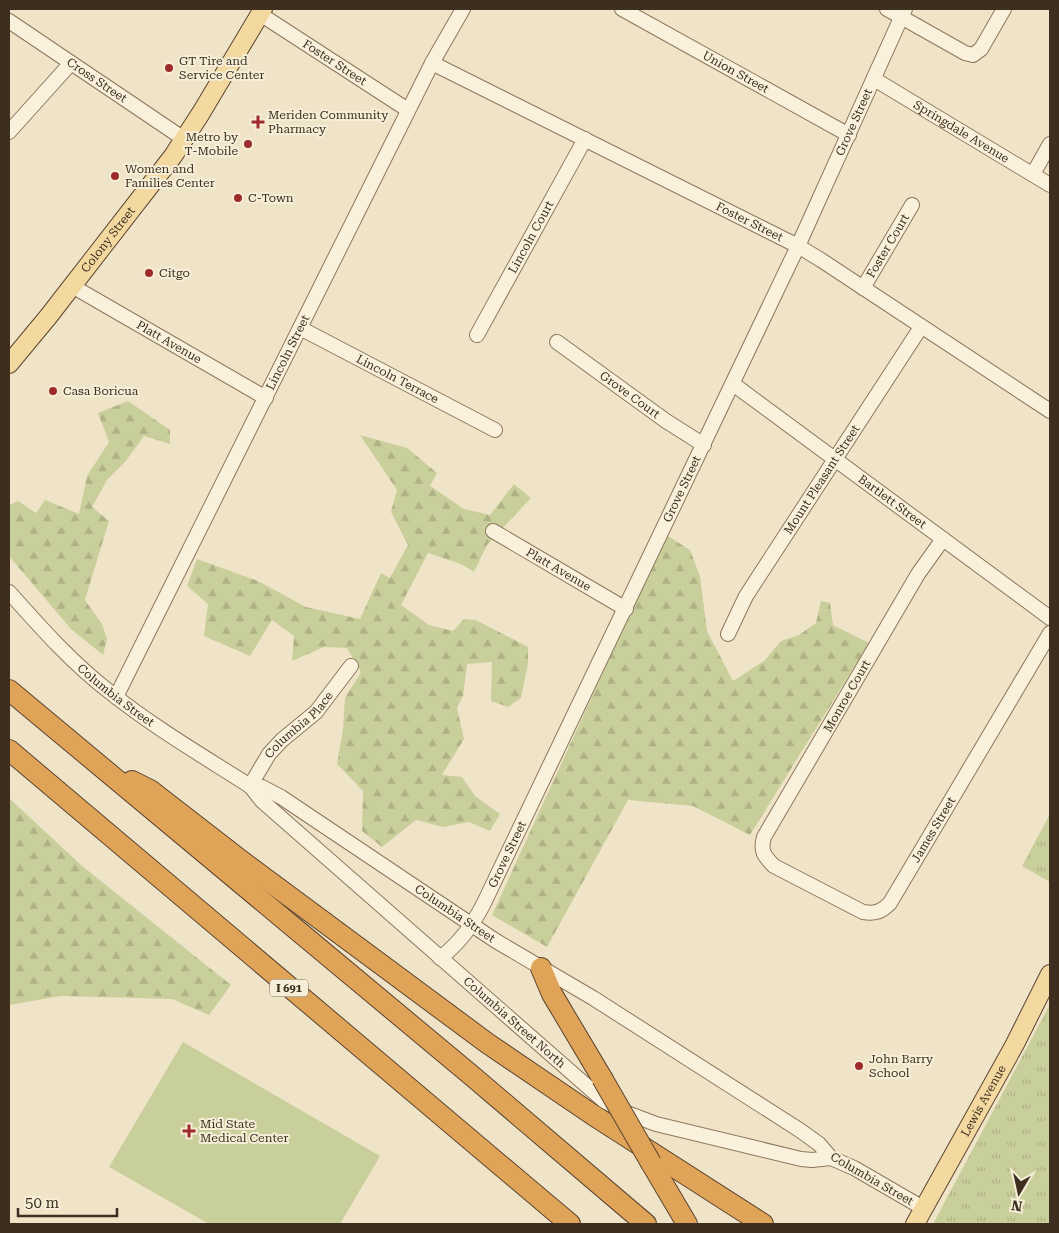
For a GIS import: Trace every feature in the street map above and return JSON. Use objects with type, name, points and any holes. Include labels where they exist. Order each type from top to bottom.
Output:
[{"type":"highway","points":[[9,690],[471,1075],[646,1224]]},
{"type":"highway","name":"I 691","points":[[9,750],[570,1224]]},
{"type":"highway","points":[[111,774],[146,787],[487,1042],[593,1115],[763,1224]]},
{"type":"highway","points":[[541,968],[552,994],[687,1224]]},
{"type":"main road","name":"Colony Street","points":[[9,364],[72,286],[184,139],[262,11]]},
{"type":"main road","name":"Lewis Avenue","points":[[915,1224],[1018,1037],[1050,974]]},
{"type":"street","name":"Lincoln Street","points":[[116,697],[408,110],[463,9]]},
{"type":"street","name":"Union Street","points":[[622,9],[849,135]]},
{"type":"street","points":[[887,9],[903,13],[965,53],[973,55],[981,49],[1004,9]]},
{"type":"street","name":"Foster Street","points":[[262,11],[408,110]]},
{"type":"street","name":"Grove Street","points":[[440,958],[457,944],[472,925],[484,903],[798,246],[903,13]]},
{"type":"street","name":"Cross Street","points":[[9,21],[184,139]]},
{"type":"street","points":[[9,132],[71,63]]},
{"type":"street","name":"Foster Street","points":[[432,63],[798,246],[1050,411]]},
{"type":"street","name":"Springdale Avenue","points":[[874,79],[1050,185]]},
{"type":"street","name":"Lincoln Court","points":[[478,335],[585,139]]},
{"type":"street","points":[[1033,174],[1050,144]]},
{"type":"street","name":"Foster Court","points":[[863,288],[912,205]]},
{"type":"street","name":"Platt Avenue","points":[[72,286],[266,398]]},
{"type":"street","name":"Mount Pleasant Street","points":[[728,634],[746,596],[921,327]]},
{"type":"street","name":"Lincoln Terrace","points":[[300,328],[496,430]]},
{"type":"street","name":"Grove Court","points":[[557,342],[666,421],[704,445]]},
{"type":"street","name":"Bartlett Street","points":[[733,384],[1050,618]]},
{"type":"street","name":"Platt Avenue","points":[[493,531],[626,609]]},
{"type":"street","name":"Monroe Court","points":[[764,857],[761,848],[764,837],[918,574],[942,539]]},
{"type":"street","name":"Columbia Street","points":[[9,592],[65,653],[116,697],[158,727],[250,786],[265,788],[281,798],[472,925],[593,998],[801,1131],[819,1144],[831,1158],[854,1168],[923,1208]]},
{"type":"street","name":"James Street","points":[[764,857],[774,866],[863,912],[873,913],[882,911],[890,903],[1050,633]]},
{"type":"street","name":"Columbia Place","points":[[250,786],[269,754],[282,740],[316,712],[351,666]]},
{"type":"street","name":"Columbia Street North","points":[[250,786],[262,801],[604,1101],[620,1110],[668,1127],[801,1159],[831,1158]]},
{"type":"green space","points":[[128,401],[170,430],[170,444],[144,436],[125,462],[107,480],[92,507],[109,521],[85,600],[102,624],[107,639],[103,655],[71,629],[9,556],[9,505],[18,501],[36,513],[45,500],[79,514],[87,476],[109,442],[98,413]]},
{"type":"green space","points":[[360,435],[407,448],[437,473],[430,486],[464,509],[490,515],[514,484],[531,498],[487,545],[474,572],[461,564],[428,553],[401,605],[429,625],[453,631],[464,619],[476,620],[528,647],[528,664],[521,698],[508,707],[491,701],[492,662],[467,664],[463,696],[457,708],[464,739],[442,775],[462,777],[475,796],[500,814],[490,831],[469,822],[443,827],[416,820],[382,847],[362,831],[363,791],[337,764],[343,729],[345,698],[361,672],[347,648],[324,647],[292,661],[294,636],[272,620],[250,656],[204,636],[208,604],[187,586],[197,559],[258,581],[306,607],[360,619],[381,573],[390,578],[408,545],[391,512],[397,490]]},
{"type":"green space","points":[[666,535],[690,550],[700,576],[707,631],[733,681],[764,661],[781,641],[799,635],[816,623],[821,601],[830,603],[833,625],[869,643],[750,835],[693,806],[628,800],[547,947],[492,915]]},
{"type":"green space","points":[[9,798],[81,865],[231,985],[209,1015],[172,999],[61,996],[9,1005]]},
{"type":"green space","points":[[1050,814],[1050,882],[1022,866]]},
{"type":"green space","points":[[1050,1004],[1050,1224],[933,1224]]},
{"type":"green space","points":[[183,1042],[380,1156],[340,1224],[209,1224],[109,1167]]},
{"type":"place","name":"GT Tire and Service Center","points":[[169,68]]},
{"type":"place","name":"Meriden Community Pharmacy","points":[[258,122]]},
{"type":"place","name":"Metro by T-Mobile","points":[[248,144]]},
{"type":"place","name":"Women and Families Center","points":[[115,176]]},
{"type":"place","name":"C-Town","points":[[238,198]]},
{"type":"place","name":"Citgo","points":[[149,273]]},
{"type":"place","name":"Casa Boricua","points":[[53,391]]},
{"type":"place","name":"John Barry School","points":[[859,1066]]},
{"type":"place","name":"Mid State Medical Center","points":[[189,1131]]}]
